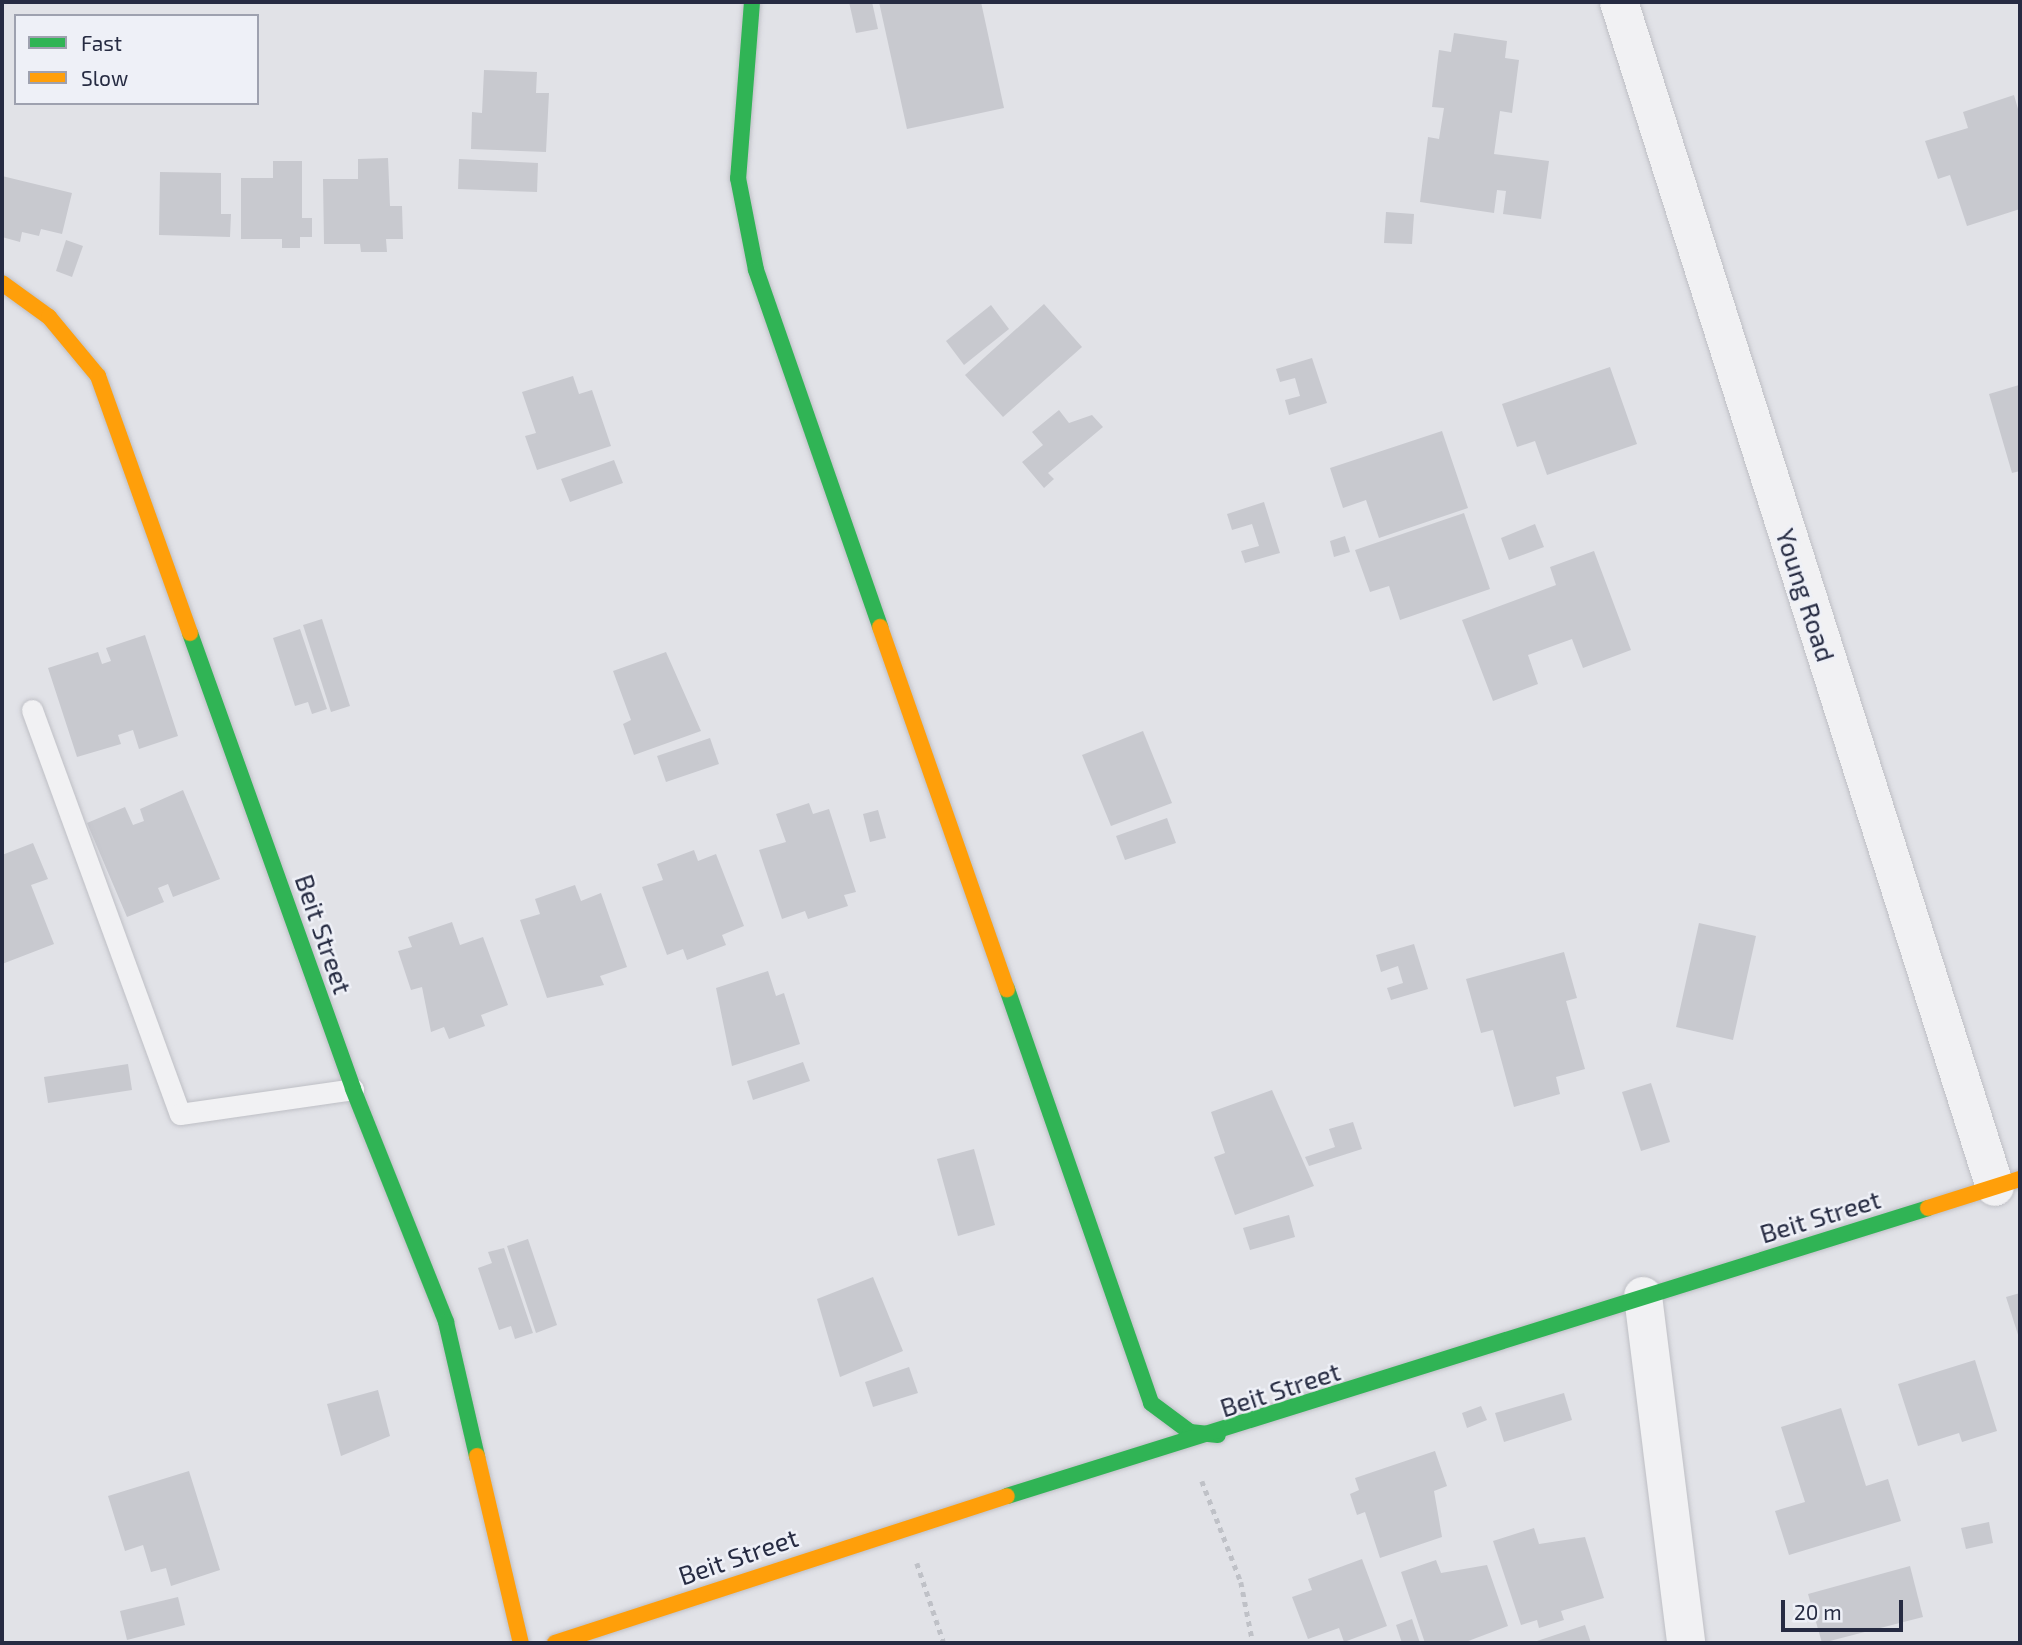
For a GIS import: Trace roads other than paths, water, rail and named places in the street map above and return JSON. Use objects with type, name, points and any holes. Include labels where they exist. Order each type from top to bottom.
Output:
[{"type":"street","points":[[752,2],[738,177],[756,270],[1151,1403],[1190,1432],[1218,1435]]},
{"type":"street","name":"Young Road","points":[[1619,2],[2008,1183]]},
{"type":"street","name":"Beit Street","points":[[2,283],[49,317],[98,376],[353,1089],[446,1322],[521,1643]]},
{"type":"street","name":"Beit Street","points":[[555,1643],[906,1525],[1218,1435],[1643,1296],[2008,1183]]},
{"type":"street","points":[[1643,1296],[1686,1643]]},
{"type":"lane","points":[[32,710],[180,1114],[353,1089]]}]
